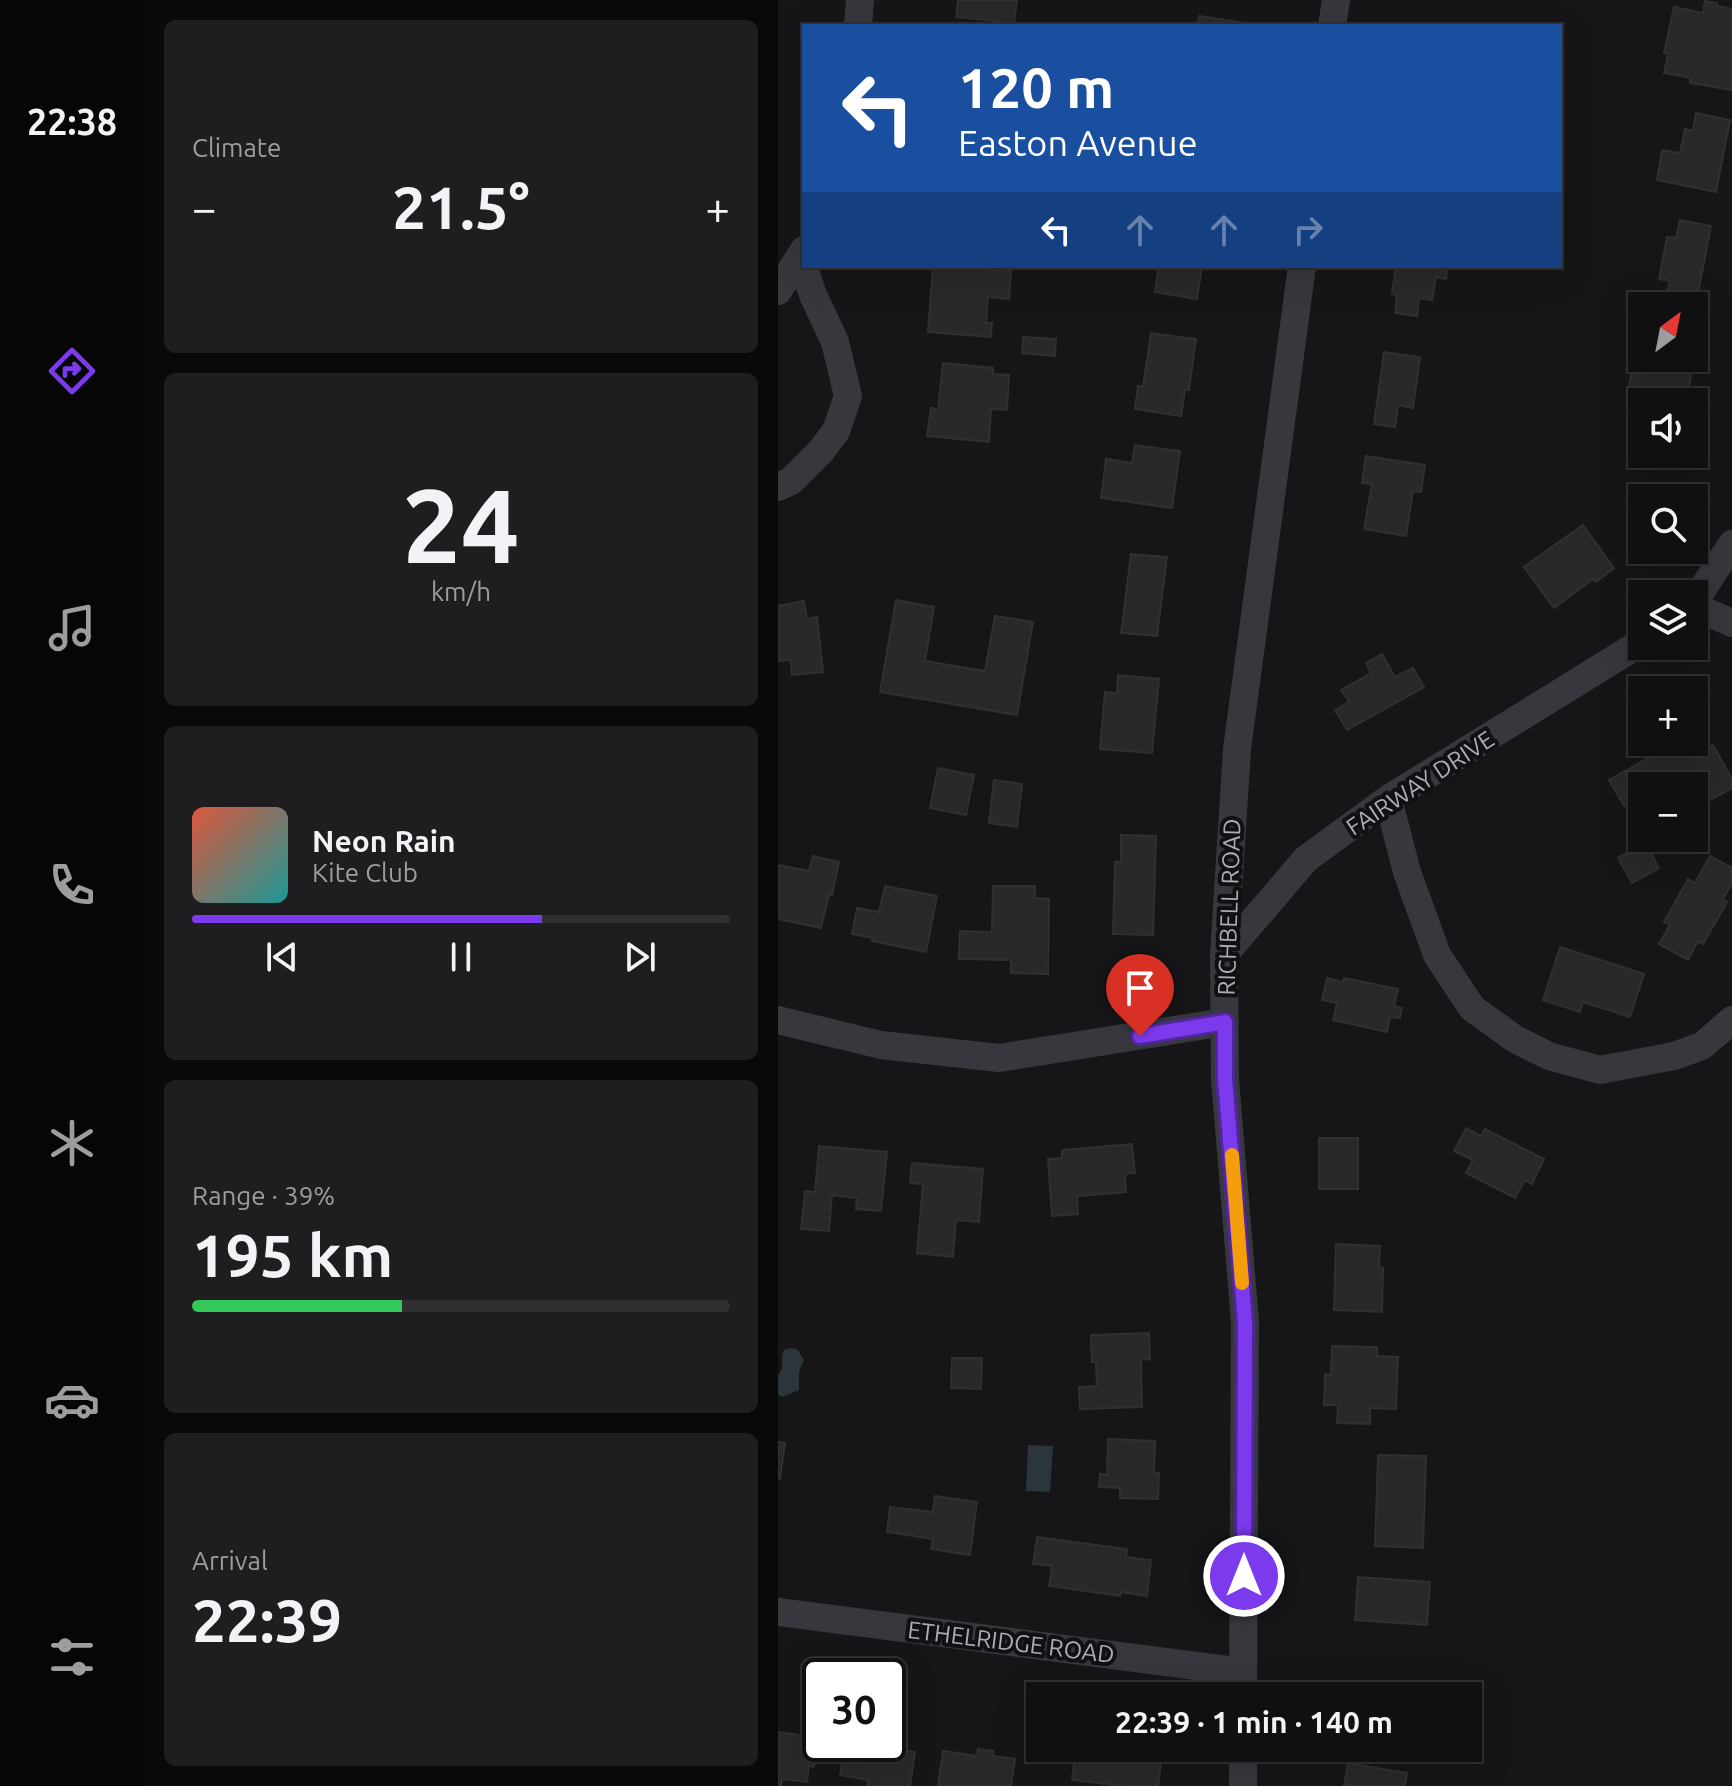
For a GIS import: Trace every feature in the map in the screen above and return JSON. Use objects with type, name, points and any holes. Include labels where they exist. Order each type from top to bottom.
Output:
[{"type":"street","points":[[858,24],[860,0]]},
{"type":"street","points":[[1332,24],[1336,0]]},
{"type":"street","points":[[778,291],[802,253]]},
{"type":"street","points":[[778,487],[791,481],[821,451],[836,431],[848,396],[835,342],[813,295],[806,268]]},
{"type":"street","name":"RICHBELL ROAD","points":[[1243,1682],[1245,1322],[1225,1079],[1224,955],[1237,749],[1302,268]]},
{"type":"street","points":[[1708,581],[1732,544]]},
{"type":"street","points":[[1708,613],[1732,623]]},
{"type":"street","name":"FAIRWAY DRIVE","points":[[1224,955],[1306,859],[1388,799],[1628,651]]},
{"type":"street","points":[[1388,799],[1407,872],[1437,955],[1472,1008],[1515,1039],[1549,1056],[1600,1070],[1674,1056],[1702,1046],[1732,1020]]},
{"type":"street","points":[[778,1020],[881,1045],[999,1058],[1225,1022]]},
{"type":"street","name":"ETHELRIDGE ROAD","points":[[778,1612],[1230,1682]]},
{"type":"street","points":[[1243,1762],[1243,1786]]},
{"type":"shaded area","points":[[789,1348],[797,1349],[804,1360],[799,1372],[799,1390],[782,1397],[778,1394],[778,1376],[782,1369],[782,1355]]},
{"type":"shaded area","points":[[1028,1445],[1053,1446],[1050,1492],[1026,1491]]},
{"type":"building","points":[[958,0],[1017,0],[1014,23],[956,17]]},
{"type":"building","points":[[1705,1],[1732,9],[1732,90],[1690,83],[1691,78],[1664,73],[1668,54],[1664,53],[1674,7],[1703,13]]},
{"type":"building","points":[[1199,16],[1246,23],[1246,24],[1197,24]]},
{"type":"building","points":[[1696,113],[1730,120],[1716,192],[1657,180],[1662,150],[1680,153],[1685,129],[1693,131]]},
{"type":"building","points":[[1680,220],[1711,226],[1698,292],[1667,292],[1670,281],[1659,279],[1667,237],[1676,238]]},
{"type":"building","points":[[933,268],[1011,271],[1009,299],[988,297],[986,323],[992,323],[991,337],[928,332]]},
{"type":"building","points":[[1159,268],[1202,268],[1197,299],[1155,292]]},
{"type":"building","points":[[1396,268],[1448,268],[1446,279],[1436,277],[1432,300],[1419,298],[1417,316],[1395,313],[1397,295],[1392,294]]},
{"type":"building","points":[[1151,333],[1196,339],[1189,390],[1185,390],[1181,416],[1135,409],[1138,386],[1143,387]]},
{"type":"building","points":[[1023,337],[1056,339],[1055,356],[1022,353]]},
{"type":"building","points":[[1384,352],[1420,357],[1413,408],[1398,405],[1395,427],[1374,424]]},
{"type":"building","points":[[943,363],[993,368],[993,374],[1009,375],[1007,410],[991,409],[989,442],[927,436],[931,408],[938,409]]},
{"type":"building","points":[[1632,372],[1692,372],[1689,388],[1629,388]]},
{"type":"building","points":[[1135,445],[1180,451],[1172,508],[1101,498],[1106,459],[1132,463]]},
{"type":"building","points":[[1366,456],[1425,465],[1421,492],[1413,491],[1406,536],[1364,529],[1372,484],[1362,483]]},
{"type":"building","points":[[1583,525],[1614,568],[1596,582],[1593,579],[1554,608],[1524,567]]},
{"type":"building","points":[[1131,554],[1167,557],[1157,636],[1121,633]]},
{"type":"building","points":[[896,600],[934,607],[925,661],[985,671],[995,616],[1033,622],[1017,715],[880,692]]},
{"type":"building","points":[[804,601],[807,619],[817,617],[823,672],[792,675],[791,660],[778,661],[778,606]]},
{"type":"building","points":[[1382,654],[1395,677],[1413,668],[1424,687],[1347,730],[1335,710],[1349,702],[1341,690],[1371,673],[1366,663]]},
{"type":"building","points":[[1118,675],[1159,679],[1152,753],[1100,749],[1105,692],[1117,693]]},
{"type":"building","points":[[1713,745],[1732,779],[1732,788],[1708,801],[1708,772],[1628,772],[1628,804],[1624,806],[1609,780],[1652,756],[1708,756],[1708,749]]},
{"type":"building","points":[[938,768],[974,775],[966,815],[930,808]]},
{"type":"building","points":[[994,780],[1022,784],[1017,827],[989,823]]},
{"type":"building","points":[[1121,835],[1156,836],[1153,935],[1113,934],[1115,862],[1121,862]]},
{"type":"building","points":[[1629,852],[1650,852],[1659,868],[1632,883],[1618,858]]},
{"type":"building","points":[[813,856],[839,862],[821,928],[778,919],[778,865],[809,871]]},
{"type":"building","points":[[1710,856],[1732,868],[1732,883],[1723,899],[1727,902],[1703,944],[1698,941],[1688,960],[1659,944],[1670,925],[1664,922],[1688,879],[1695,883]]},
{"type":"building","points":[[885,886],[937,896],[926,952],[852,934],[857,908],[879,912]]},
{"type":"building","points":[[993,886],[1035,886],[1035,898],[1049,899],[1048,974],[1011,973],[1011,960],[959,959],[960,931],[992,932]]},
{"type":"building","points":[[1560,947],[1644,974],[1630,1017],[1583,1002],[1580,1012],[1543,1000]]},
{"type":"building","points":[[1327,978],[1343,982],[1344,978],[1398,989],[1394,1006],[1402,1008],[1400,1018],[1390,1017],[1387,1032],[1333,1020],[1337,1003],[1322,1000]]},
{"type":"building","points":[[1466,1128],[1481,1136],[1485,1129],[1544,1159],[1532,1184],[1525,1180],[1515,1198],[1466,1173],[1473,1160],[1454,1151]]},
{"type":"building","points":[[1319,1138],[1358,1138],[1358,1189],[1319,1189]]},
{"type":"building","points":[[1132,1144],[1135,1173],[1125,1174],[1126,1192],[1077,1196],[1078,1214],[1052,1216],[1048,1159],[1062,1158],[1062,1150]]},
{"type":"building","points":[[819,1146],[887,1152],[881,1211],[856,1209],[857,1198],[832,1195],[829,1231],[801,1229],[805,1191],[815,1192]]},
{"type":"building","points":[[912,1163],[983,1169],[979,1222],[956,1220],[953,1257],[917,1253],[923,1184],[910,1183]]},
{"type":"building","points":[[1336,1244],[1380,1246],[1382,1312],[1334,1310]]},
{"type":"building","points":[[1149,1333],[1150,1359],[1141,1360],[1142,1407],[1080,1409],[1079,1387],[1097,1386],[1091,1335]]},
{"type":"building","points":[[1332,1346],[1377,1347],[1377,1356],[1398,1357],[1396,1409],[1370,1408],[1370,1424],[1337,1423],[1338,1405],[1324,1405],[1325,1374],[1331,1375]]},
{"type":"building","points":[[952,1358],[982,1358],[981,1389],[951,1388]]},
{"type":"building","points":[[1108,1439],[1155,1441],[1154,1473],[1159,1473],[1158,1499],[1120,1498],[1120,1488],[1099,1487],[1100,1474],[1107,1475]]},
{"type":"building","points":[[778,1442],[785,1443],[780,1479],[778,1478]]},
{"type":"building","points":[[1378,1455],[1426,1456],[1423,1548],[1375,1546]]},
{"type":"building","points":[[935,1496],[977,1502],[970,1555],[931,1549],[933,1539],[887,1532],[890,1507],[933,1512]]},
{"type":"building","points":[[1037,1537],[1127,1549],[1126,1557],[1151,1560],[1147,1596],[1121,1592],[1120,1596],[1049,1586],[1052,1566],[1033,1564]]},
{"type":"building","points":[[1358,1577],[1430,1582],[1427,1625],[1355,1620]]},
{"type":"building","points":[[778,1732],[802,1735],[802,1762],[814,1762],[814,1767],[809,1766],[807,1782],[782,1779],[781,1786],[778,1786]]},
{"type":"building","points":[[978,1749],[993,1751],[993,1756],[1015,1759],[1011,1786],[938,1786],[943,1751],[977,1756]]},
{"type":"building","points":[[906,1750],[915,1752],[910,1786],[867,1786],[868,1780],[840,1775],[842,1762],[906,1762]]},
{"type":"building","points":[[1074,1762],[1161,1762],[1158,1786],[1122,1786],[1072,1780]]},
{"type":"building","points":[[1348,1763],[1407,1773],[1405,1786],[1344,1786]]},
{"type":"slow traffic","points":[[1232,1155],[1242,1283]]},
{"type":"route","points":[[1140,1036],[1225,1022],[1225,1079],[1245,1322],[1244,1576]]}]
